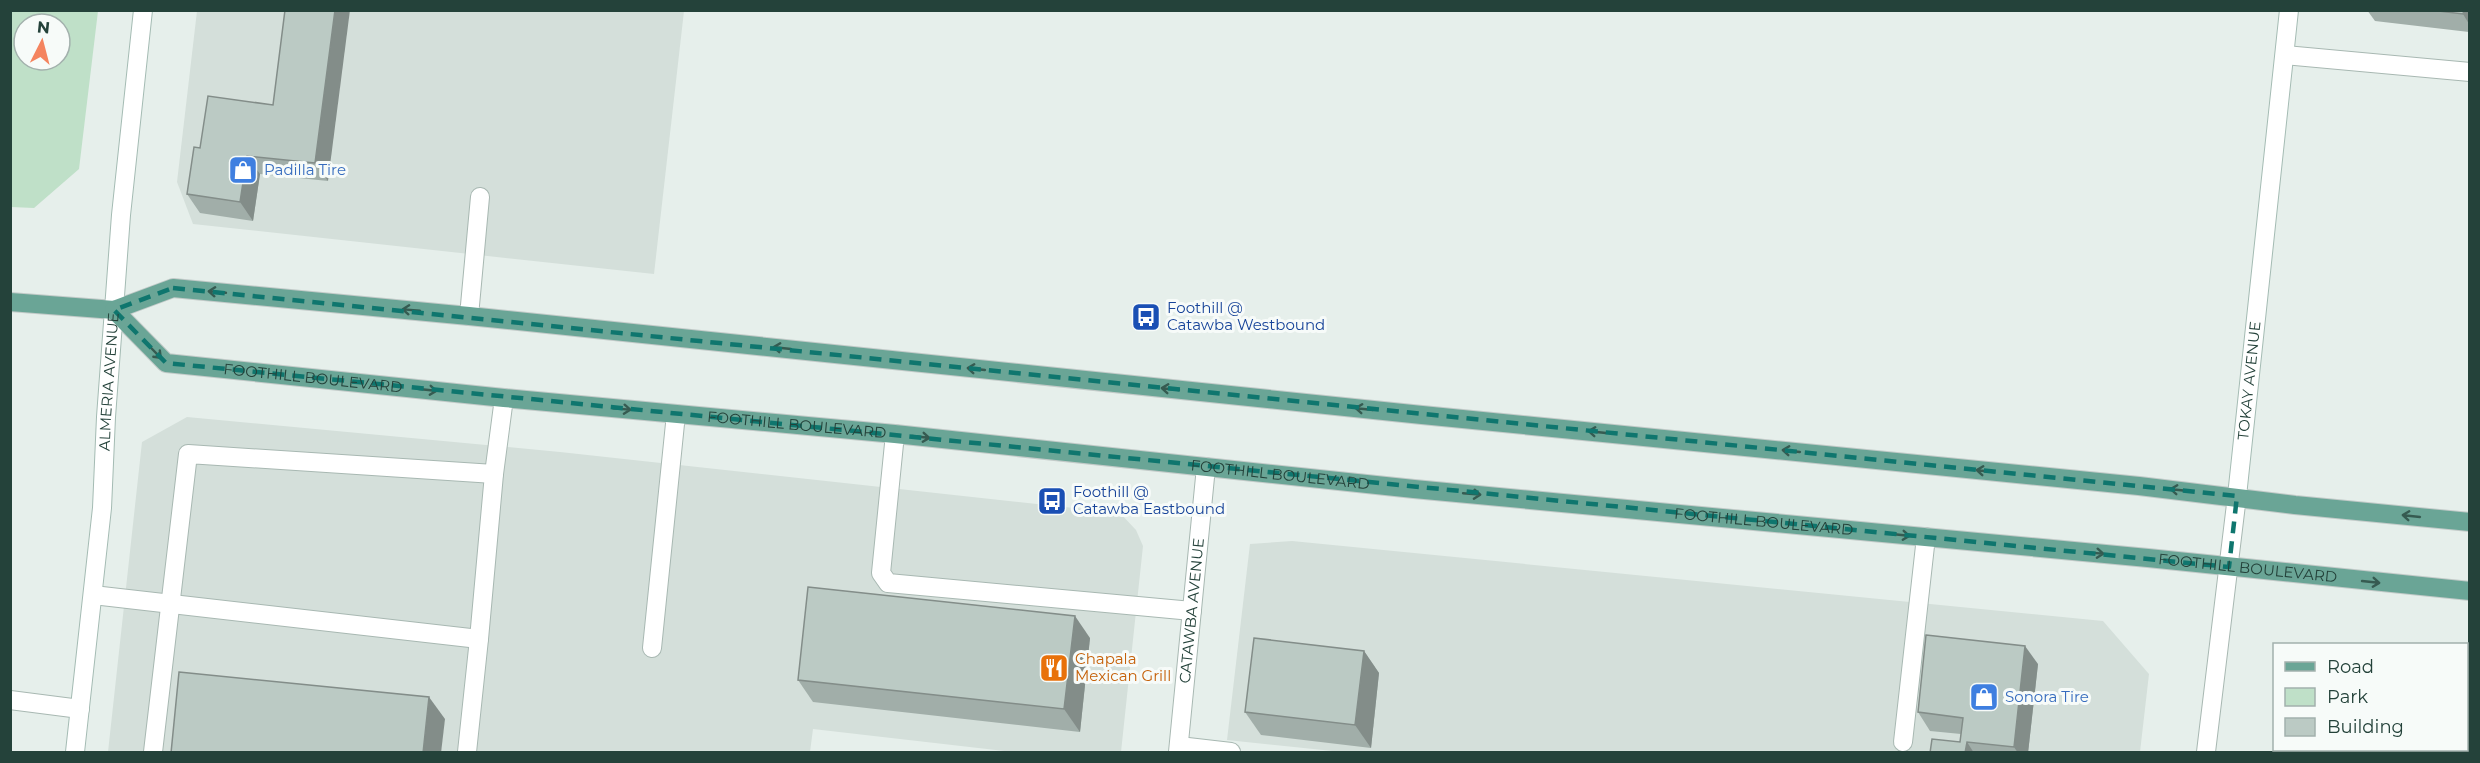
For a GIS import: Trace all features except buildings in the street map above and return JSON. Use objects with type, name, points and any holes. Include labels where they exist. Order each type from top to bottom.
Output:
[{"type":"main road","points":[[10,302],[114,310],[173,288],[469,316],[1281,401],[2237,496],[2295,505],[2469,522]]},
{"type":"main road","name":"FOOTHILL BOULEVARD","points":[[114,310],[166,363],[2469,591]]},
{"type":"street","name":"ALMERIA AVENUE","points":[[75,753],[102,508],[106,417],[121,215],[143,10]]},
{"type":"street","name":"TOKAY AVENUE","points":[[2206,753],[2237,496],[2289,10]]},
{"type":"street","points":[[2284,55],[2469,72]]},
{"type":"street","points":[[469,316],[480,197]]},
{"type":"street","points":[[467,753],[494,474],[504,398]]},
{"type":"street","points":[[652,648],[676,414]]},
{"type":"street","points":[[895,434],[881,573],[888,583],[1192,611]]},
{"type":"street","points":[[153,753],[188,454],[494,474]]},
{"type":"street","name":"CATAWBA AVENUE","points":[[1178,749],[1206,467]]},
{"type":"street","points":[[1903,742],[1926,537]]},
{"type":"street","points":[[93,595],[479,639]]},
{"type":"street","points":[[10,700],[80,709]]},
{"type":"street","points":[[1178,749],[1231,753]]},
{"type":"highlighted area","points":[[173,288],[2237,496],[2229,567],[166,363],[114,310]]},
{"type":"shaded area","points":[[197,11],[684,11],[654,274],[193,224],[177,182]]},
{"type":"shaded area","points":[[187,417],[560,452],[1120,513],[1136,530],[1143,546],[1121,752],[1013,752],[813,729],[810,752],[108,752],[142,442]]},
{"type":"shaded area","points":[[1292,541],[2103,621],[2149,674],[2140,752],[1342,752],[1227,740],[1250,544]]},
{"type":"shaded area","points":[[2468,690],[2470,690],[2469,752],[2280,752],[2468,751]]},
{"type":"green space","points":[[10,11],[98,11],[79,169],[34,208],[11,207]]},
{"type":"place","name":"Padilla Tire","points":[[243,170]]},
{"type":"place","name":"Foothill @ Catawba Westbound","points":[[1146,317]]},
{"type":"place","name":"Foothill @ Catawba Eastbound","points":[[1052,501]]},
{"type":"place","name":"Chapala Mexican Grill","points":[[1054,668]]},
{"type":"place","name":"Sonora Tire","points":[[1984,697]]}]
